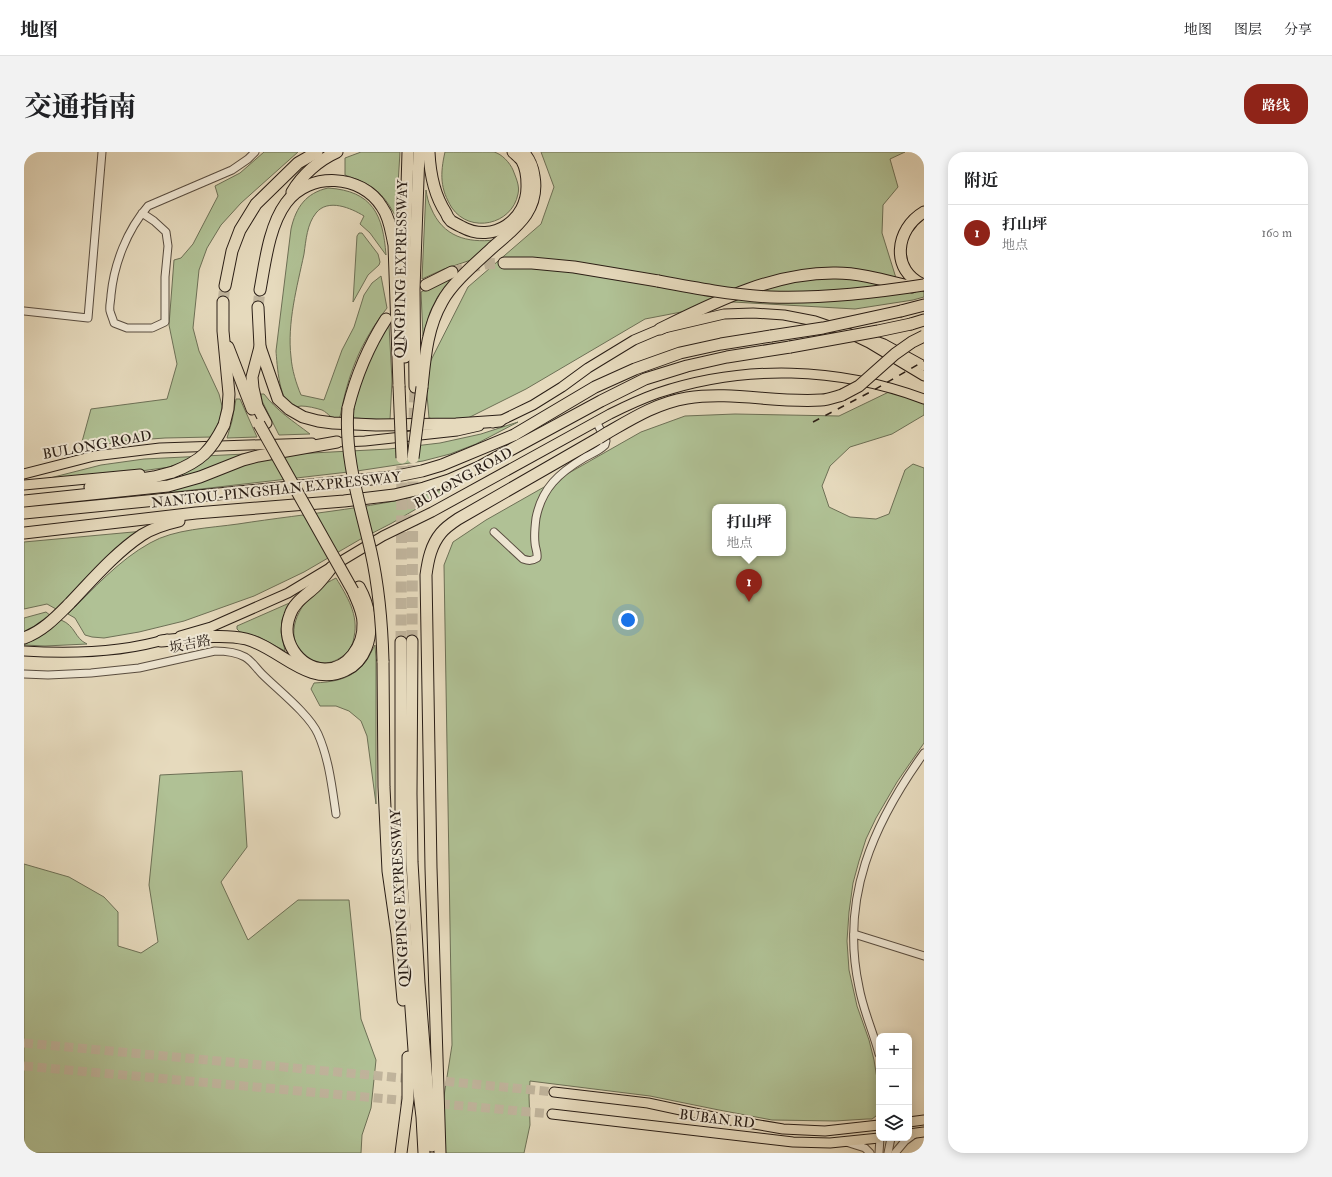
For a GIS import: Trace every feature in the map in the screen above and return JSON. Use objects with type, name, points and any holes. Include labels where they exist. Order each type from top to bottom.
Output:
[{"type":"highway","points":[[225,286],[232,251],[240,230],[256,204],[310,152]]},
{"type":"highway","points":[[298,163],[317,152]]},
{"type":"highway","points":[[260,290],[273,227],[285,204],[294,189],[309,171],[337,152]]},
{"type":"highway","name":"QINGPING EXPRESSWAY","points":[[408,152],[404,285],[410,387]]},
{"type":"highway","name":"QINGPING EXPRESSWAY","points":[[410,387],[416,350],[414,288],[419,152]]},
{"type":"highway","points":[[429,152],[433,187],[440,204],[450,221],[468,230],[485,232],[499,230],[514,220],[523,207],[527,194],[527,177],[522,162],[513,152]]},
{"type":"highway","points":[[285,204],[295,193],[309,185],[320,181],[334,180],[346,182],[364,189],[372,195],[383,208],[391,228],[394,245],[410,387],[407,458],[410,387],[426,352],[431,326],[442,301],[458,280],[516,228],[527,214],[533,200],[536,185],[533,170],[526,156],[522,152]]},
{"type":"highway","points":[[924,212],[915,218],[907,228],[902,238],[900,252],[902,264],[909,274],[917,282],[924,285]]},
{"type":"highway","points":[[504,262],[574,267],[717,292],[770,297],[833,296],[880,292],[924,285]]},
{"type":"highway","points":[[426,285],[452,272]]},
{"type":"highway","points":[[660,329],[710,304],[735,294],[804,275],[837,273],[870,277],[924,289]]},
{"type":"highway","points":[[24,500],[173,472],[190,465],[201,458],[219,436],[224,425],[228,409],[229,394],[223,331],[223,302]]},
{"type":"highway","name":"NANTOU-PINGSHAN EXPRESSWAY","points":[[24,513],[392,477],[422,471],[448,463],[514,435],[595,387],[635,369],[680,353],[721,344],[830,327],[924,305]]},
{"type":"highway","points":[[258,307],[260,347],[278,399],[289,409],[303,417],[333,423],[376,424],[456,424],[500,421]]},
{"type":"highway","points":[[386,319],[363,361],[348,408],[347,428],[353,477],[371,553],[382,619],[384,786],[388,871],[397,934],[408,1061],[408,1098],[400,1153]]},
{"type":"highway","name":"NANTOU-PINGSHAN EXPRESSWAY","points":[[24,533],[230,510],[344,501],[394,495],[424,488],[449,480],[479,467],[645,380],[687,366],[720,358],[878,331],[924,320]]},
{"type":"highway","points":[[161,641],[226,637],[245,639],[266,646],[308,671],[322,675],[329,675],[337,674],[356,664],[364,653],[369,639],[370,623],[368,608],[364,597],[356,589],[242,386],[223,331]]},
{"type":"highway","points":[[440,1153],[431,860],[426,575],[432,547],[441,533],[458,519],[603,435],[655,407],[687,398],[720,396],[786,400],[822,400],[842,395],[859,386],[895,354],[912,342],[924,336]]},
{"type":"highway","points":[[260,347],[252,377],[253,388],[262,423]]},
{"type":"highway","points":[[24,500],[168,486],[188,481],[258,456],[337,442]]},
{"type":"highway","points":[[24,638],[37,632],[54,619],[117,555],[142,535],[166,524],[230,510]]},
{"type":"highway","points":[[332,567],[316,586],[293,608],[289,616],[287,632],[290,644],[296,655],[304,662],[315,667],[325,669],[342,664],[354,655],[360,641],[363,623],[356,589]]},
{"type":"highway","name":"QINGPING EXPRESSWAY","points":[[424,1153],[422,1117],[414,1050],[401,870],[406,642],[412,862],[419,983],[432,1153]]},
{"type":"main road","name":"BULONG ROAD","points":[[24,474],[94,456],[160,448],[365,441],[457,431],[500,421],[533,405],[562,387],[609,354],[634,340],[660,329],[724,314],[754,313],[784,315],[815,321],[844,331],[869,343],[924,376]]},
{"type":"main road","points":[[844,331],[884,344],[924,366]]},
{"type":"main road","name":"BULONG ROAD","points":[[24,651],[75,653],[109,650],[161,641],[210,627],[288,593],[383,536],[432,512],[596,422],[658,393],[715,378],[778,372],[807,373],[842,378],[902,391],[924,399]]},
{"type":"main road","points":[[24,485],[173,472]]},
{"type":"main road","points":[[24,656],[50,652]]},
{"type":"main road","name":"BUBAN RD","points":[[554,1092],[648,1103],[783,1129],[825,1131],[876,1125]]},
{"type":"main road","name":"BUBAN RD","points":[[552,1114],[793,1142],[830,1144],[876,1138]]},
{"type":"main road","points":[[912,1122],[924,1120]]},
{"type":"street","points":[[24,311],[88,318],[102,152]]},
{"type":"street","points":[[142,213],[166,232],[168,246],[165,277],[165,322],[152,328],[127,328],[114,323],[110,310],[112,289],[122,250],[142,213],[148,206],[232,170],[255,152]]},
{"type":"street","points":[[494,532],[523,559],[533,561],[537,558],[538,554],[535,542],[535,525],[538,508],[544,494],[559,475],[573,464],[605,445],[606,441],[596,422]]},
{"type":"street","name":"坂吉路","points":[[24,674],[70,674],[139,668],[215,651],[226,652],[244,657],[251,662],[315,727],[323,746],[328,766],[336,814]]},
{"type":"street","points":[[876,1045],[863,1004],[854,955],[855,913],[859,885],[872,841],[902,786],[924,753]]},
{"type":"street","points":[[854,934],[924,956]]},
{"type":"street","points":[[895,1153],[905,1141],[916,1133]]},
{"type":"street","points":[[880,1141],[880,1153]]},
{"type":"street","points":[[888,1153],[890,1141]]},
{"type":"street","points":[[846,1142],[865,1148],[870,1153]]},
{"type":"green space","points":[[264,152],[298,152],[241,203],[221,225],[207,248],[199,270],[193,328],[199,351],[219,394],[222,406],[220,422],[212,437],[123,441],[80,449],[91,409],[167,399],[177,364],[169,325],[174,260],[181,258],[193,244],[218,196],[215,186],[240,173]]},
{"type":"green space","points":[[361,152],[400,152],[396,217],[386,201],[376,190],[363,182],[345,175],[345,158]]},
{"type":"green space","points":[[445,152],[494,152],[505,159],[513,170],[518,188],[518,194],[514,205],[508,213],[499,219],[479,223],[469,221],[460,216],[452,208],[443,188],[442,167]]},
{"type":"green space","points":[[541,152],[905,152],[890,159],[898,187],[883,205],[882,233],[896,278],[924,289],[924,297],[855,309],[733,302],[645,319],[526,389],[456,424],[429,418],[425,372],[468,287],[541,224],[554,187]]},
{"type":"green space","points":[[328,188],[356,194],[373,208],[382,228],[386,255],[370,233],[360,224],[364,216],[353,210],[340,206],[327,206],[321,208],[313,217],[307,232],[290,331],[292,367],[301,395],[324,400],[342,350],[354,327],[364,295],[372,283],[381,276],[387,308],[369,334],[356,360],[343,401],[340,417],[337,418],[333,418],[320,409],[303,406],[295,407],[290,405],[285,400],[278,374],[276,351],[293,221],[299,208],[308,197],[320,190]]},
{"type":"green space","points":[[426,190],[429,204],[436,218],[449,232],[466,239],[485,241],[495,240],[471,260],[444,269],[422,279]]},
{"type":"green space","points":[[359,233],[362,233],[378,254],[380,262],[379,265],[368,275],[353,302],[357,236]]},
{"type":"green space","points":[[449,277],[453,278],[438,296],[430,312],[423,336],[421,292]]},
{"type":"green space","points":[[389,325],[392,381],[390,420],[352,418],[355,395],[368,359]]},
{"type":"green space","points":[[895,389],[924,401],[924,415],[892,434],[850,447],[830,466],[822,486],[829,507],[850,517],[876,519],[889,514],[905,470],[913,464],[924,468],[924,743],[897,782],[876,818],[866,839],[853,883],[849,912],[847,941],[849,970],[857,1006],[869,1040],[874,1060],[876,1072],[876,1116],[872,1119],[835,1121],[772,1120],[650,1096],[530,1081],[530,1125],[524,1153],[443,1153],[442,1109],[452,1045],[444,565],[453,542],[486,520],[641,432],[685,416],[735,414],[839,416]]},
{"type":"green space","points":[[261,394],[264,394],[280,411],[310,434],[279,435],[262,401]]},
{"type":"green space","points":[[236,399],[240,399],[257,437],[227,438]]},
{"type":"green space","points":[[518,422],[476,444],[450,454],[423,461],[357,471],[166,493],[227,470],[267,458],[293,454],[389,449],[440,443],[481,434]]},
{"type":"green space","points":[[245,454],[184,477],[177,466],[141,471],[46,479],[101,465],[144,459]]},
{"type":"green space","points":[[449,488],[430,501],[304,572],[254,596],[184,621],[139,632],[104,638],[85,635],[75,618],[68,614],[117,566],[139,550],[160,538],[192,530],[397,501]]},
{"type":"green space","points":[[144,531],[110,558],[56,609],[47,604],[24,609],[24,542]]},
{"type":"green space","points":[[336,578],[348,599],[355,621],[352,645],[346,653],[334,661],[324,663],[317,662],[305,656],[300,651],[296,643],[294,634],[297,616],[313,593],[320,587]]},
{"type":"green space","points":[[294,601],[282,620],[281,632],[285,651],[259,637],[240,632],[237,629],[237,626]]},
{"type":"green space","points":[[46,612],[51,616],[37,627],[24,633],[24,618]]},
{"type":"green space","points":[[61,620],[70,625],[80,639],[87,644],[45,646],[24,645],[44,634]]},
{"type":"green space","points":[[375,645],[376,804],[367,736],[361,721],[349,711],[336,706],[320,706],[311,689],[314,683],[339,680],[351,675],[363,665]]},
{"type":"green space","points":[[242,771],[247,847],[221,882],[248,940],[298,900],[349,900],[361,1019],[376,1060],[371,1108],[362,1135],[361,1153],[24,1153],[24,864],[69,877],[104,897],[118,912],[118,946],[141,953],[158,942],[149,885],[160,775]]},
{"type":"tunnel","points":[[452,272],[485,264],[504,263]]},
{"type":"tunnel","points":[[223,302],[225,286]]},
{"type":"tunnel","points":[[258,307],[260,290]]},
{"type":"tunnel","points":[[414,419],[415,387]]},
{"type":"tunnel","points":[[401,642],[402,449]]},
{"type":"tunnel","points":[[412,641],[413,450]]},
{"type":"tunnel","points":[[24,1043],[413,1079]]},
{"type":"tunnel","points":[[24,1066],[552,1114]]},
{"type":"tunnel","points":[[432,1080],[554,1092]]},
{"type":"railway","points":[[813,422],[874,390],[924,361]]},
{"type":"place","name":"打山坪","points":[[749,602]]}]
